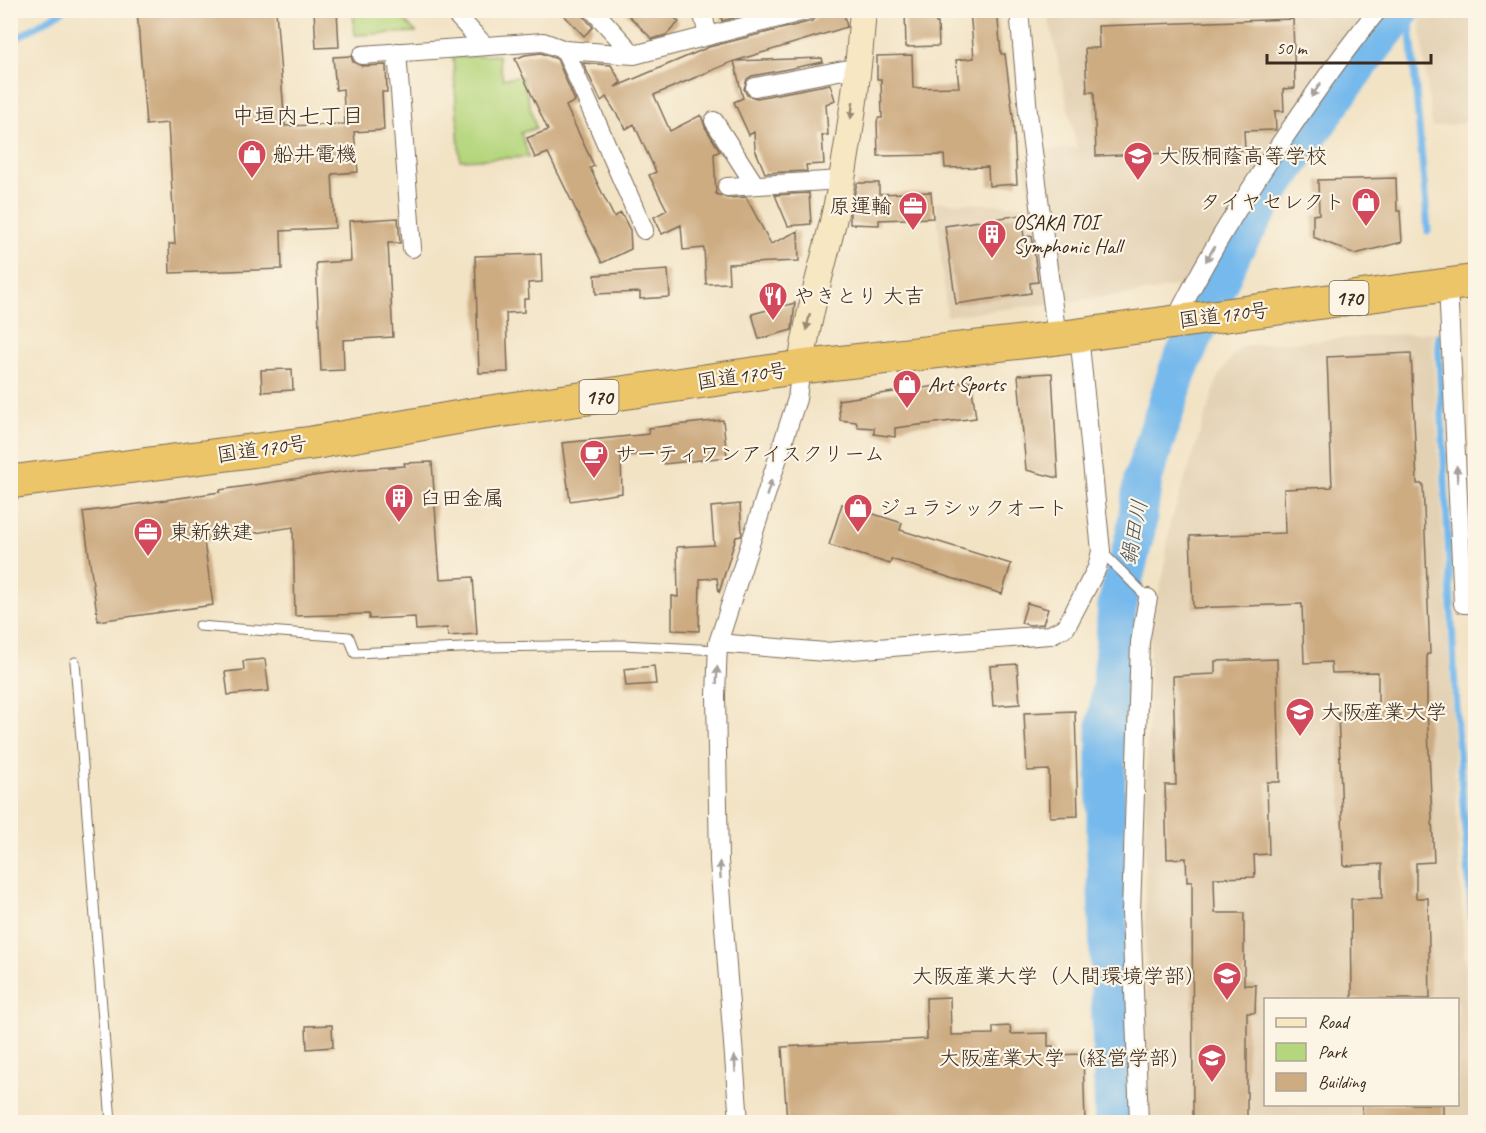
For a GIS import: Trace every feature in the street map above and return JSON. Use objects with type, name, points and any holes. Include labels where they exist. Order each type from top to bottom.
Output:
[{"type":"highway","name":"国道170号","points":[[10,482],[312,443],[477,414],[801,367],[1068,336],[1469,282]]},
{"type":"street","points":[[452,10],[485,46]]},
{"type":"street","points":[[593,10],[634,55]]},
{"type":"street","points":[[702,10],[708,36]]},
{"type":"street","points":[[362,55],[543,42],[565,50],[634,55],[809,10]]},
{"type":"street","points":[[739,1122],[719,861],[716,696],[718,647],[797,399],[804,339],[842,180],[859,68],[863,10]]},
{"type":"street","points":[[718,647],[825,652],[1050,635],[1066,627],[1096,568],[1106,556],[1028,113],[1020,10]]},
{"type":"street","points":[[1182,320],[1214,246],[1328,72],[1378,10]]},
{"type":"street","points":[[565,50],[644,230]]},
{"type":"street","points":[[397,52],[412,248]]},
{"type":"street","points":[[755,87],[859,68]]},
{"type":"street","points":[[714,121],[755,185]]},
{"type":"street","points":[[727,187],[842,180]]},
{"type":"street","points":[[1469,282],[1463,604],[1476,604]]},
{"type":"street","points":[[1139,1122],[1131,912],[1140,642],[1144,595]]},
{"type":"lane","points":[[1106,556],[1144,595]]},
{"type":"lane","points":[[199,626],[349,636],[355,652],[623,645],[718,647]]},
{"type":"lane","points":[[75,662],[111,1122]]},
{"type":"shaded area","points":[[1429,10],[1475,11],[1475,121],[1432,127],[1420,21]]},
{"type":"shaded area","name":"大阪桐蔭高等学校","points":[[1047,11],[1367,11],[1184,284],[1148,292],[947,316],[936,202],[1033,206],[1023,160],[1044,160],[1043,150],[1077,148]]},
{"type":"shaded area","name":"大阪産業大学","points":[[1432,332],[1473,1122],[1149,1122],[1146,1044],[1145,845],[1150,629],[1164,571],[1170,525],[1219,375],[1241,346]]},
{"type":"green space","points":[[353,11],[395,11],[416,32],[355,35]]},
{"type":"green space","points":[[498,55],[503,79],[522,76],[536,128],[521,133],[529,157],[460,160],[453,57]]},
{"type":"building","points":[[137,10],[276,10],[285,126],[345,124],[343,89],[336,90],[333,57],[351,56],[353,62],[362,66],[386,65],[387,92],[382,92],[384,130],[354,132],[358,172],[332,174],[335,228],[281,231],[282,269],[170,273],[169,244],[175,244],[168,123],[146,125]]},
{"type":"building","points":[[314,10],[337,10],[339,47],[316,48]]},
{"type":"building","points":[[559,10],[582,10],[584,17],[593,27],[584,36]]},
{"type":"building","points":[[623,10],[667,10],[679,22],[666,35],[652,39]]},
{"type":"building","points":[[720,10],[762,10],[722,21]]},
{"type":"building","points":[[843,10],[847,27],[735,61],[822,58],[823,62],[752,76],[747,79],[744,89],[747,95],[757,98],[830,84],[835,100],[826,104],[828,135],[822,135],[824,164],[806,165],[807,171],[765,173],[755,149],[754,132],[749,135],[734,102],[743,98],[734,61],[654,95],[670,131],[701,115],[705,127],[720,151],[714,154],[716,194],[727,198],[746,197],[771,244],[798,231],[799,261],[728,264],[729,283],[706,284],[704,248],[683,250],[681,225],[662,234],[654,217],[667,210],[649,175],[656,172],[634,124],[626,129],[606,97],[601,101],[583,63],[611,65],[621,82],[615,87],[709,47],[812,21],[818,16]]},
{"type":"building","points":[[905,10],[936,10],[939,46],[906,47]]},
{"type":"building","points":[[970,10],[997,10],[1001,54],[1005,54],[1013,116],[1017,184],[989,186],[988,167],[945,168],[944,155],[878,156],[877,122],[878,118],[882,118],[881,79],[877,79],[877,56],[912,55],[913,88],[959,87],[956,60],[974,58]]},
{"type":"building","name":"大阪桐蔭高等学校","points":[[1293,19],[1295,88],[1283,89],[1284,111],[1275,111],[1276,130],[1244,131],[1245,150],[1096,156],[1094,92],[1087,92],[1085,48],[1099,48],[1098,26]]},
{"type":"building","points":[[541,53],[557,59],[575,101],[566,106],[594,166],[590,168],[614,217],[621,213],[630,230],[631,249],[602,263],[548,153],[535,158],[527,138],[548,130],[515,59]]},
{"type":"building","points":[[1396,178],[1397,211],[1400,211],[1402,242],[1355,254],[1313,237],[1313,215],[1319,214],[1318,180]]},
{"type":"building","points":[[857,183],[879,183],[879,194],[931,192],[933,218],[879,220],[879,225],[850,224],[850,213]]},
{"type":"building","points":[[809,193],[811,224],[788,226],[775,195]]},
{"type":"building","name":"OSAKA TOI Symphonic Hall","points":[[1021,215],[1024,237],[1032,236],[1038,282],[1030,283],[1031,293],[956,304],[945,226]]},
{"type":"building","points":[[398,218],[400,243],[388,243],[393,337],[343,340],[344,370],[321,371],[316,263],[351,261],[349,221]]},
{"type":"building","points":[[541,254],[542,282],[528,283],[529,299],[524,299],[524,312],[506,313],[508,372],[479,373],[475,256]]},
{"type":"building","points":[[668,270],[670,297],[640,299],[640,292],[596,294],[595,275]]},
{"type":"building","points":[[795,303],[792,330],[759,339],[752,314]]},
{"type":"building","points":[[1411,353],[1417,484],[1423,484],[1430,654],[1427,654],[1427,708],[1434,862],[1416,863],[1416,898],[1428,898],[1430,998],[1352,998],[1351,899],[1382,898],[1382,864],[1344,866],[1338,712],[1378,710],[1378,672],[1332,673],[1331,662],[1304,663],[1302,604],[1193,608],[1190,536],[1285,533],[1284,489],[1332,487],[1327,357]]},
{"type":"building","points":[[292,369],[293,390],[262,392],[261,370]]},
{"type":"building","points":[[1052,373],[1058,478],[1026,470],[1018,375]]},
{"type":"building","name":"Art Sports","points":[[971,381],[976,418],[895,428],[895,437],[874,434],[874,428],[858,427],[856,422],[840,420],[838,400]]},
{"type":"building","points":[[723,420],[727,457],[664,464],[662,452],[621,456],[622,493],[570,501],[562,443],[649,434],[648,428]]},
{"type":"building","points":[[432,462],[440,579],[473,577],[477,634],[448,636],[447,628],[416,630],[415,617],[369,619],[369,614],[295,616],[293,527],[204,541],[213,605],[98,621],[83,512],[360,469]]},
{"type":"building","points":[[740,504],[742,532],[741,536],[736,537],[719,593],[717,578],[700,579],[699,631],[672,630],[672,596],[678,597],[677,547],[714,545],[711,507]]},
{"type":"building","points":[[842,504],[902,523],[900,530],[1011,564],[1002,594],[891,559],[890,564],[829,545]]},
{"type":"building","points":[[1027,603],[1048,609],[1043,624],[1021,623]]},
{"type":"building","points":[[265,659],[269,691],[228,695],[225,672],[244,670],[243,661]]},
{"type":"building","points":[[1277,659],[1280,782],[1267,782],[1269,854],[1254,855],[1255,877],[1214,878],[1215,913],[1244,913],[1244,985],[1256,985],[1255,1013],[1247,1013],[1247,1122],[1193,1122],[1192,881],[1187,882],[1186,858],[1167,859],[1165,785],[1176,785],[1173,676],[1215,674],[1215,661]]},
{"type":"building","points":[[1017,664],[1020,704],[993,706],[990,666]]},
{"type":"building","points":[[654,666],[656,684],[626,686],[624,669]]},
{"type":"building","points":[[1075,711],[1078,816],[1050,817],[1049,770],[1027,771],[1024,713]]},
{"type":"building","points":[[950,997],[951,1035],[993,1034],[993,1027],[1010,1026],[1011,1034],[1048,1033],[1048,1046],[1053,1046],[1054,1055],[1083,1054],[1085,1122],[787,1122],[782,1047],[927,1039],[926,998]]},
{"type":"building","points":[[332,1025],[333,1047],[307,1049],[306,1026]]},
{"type":"building","points":[[1362,1106],[1443,1106],[1443,1122],[1363,1122]]},
{"type":"waterway","points":[[10,42],[64,10]]},
{"type":"waterway","name":"鍋田川","points":[[1114,1122],[1106,853],[1106,725],[1112,682],[1117,606],[1136,530],[1143,479],[1178,370],[1234,249],[1277,180],[1352,73],[1401,10]]},
{"type":"waterway","points":[[1409,10],[1428,231]]},
{"type":"waterway","points":[[1438,336],[1457,728],[1476,966]]},
{"type":"place","name":"船井電機","points":[[252,180]]},
{"type":"place","name":"大阪桐蔭高等学校","points":[[1138,182]]},
{"type":"place","name":"タイヤセレクト","points":[[1366,228]]},
{"type":"place","name":"原運輸","points":[[913,232]]},
{"type":"place","name":"OSAKA TOI Symphonic Hall","points":[[992,260]]},
{"type":"place","name":"やきとり 大吉","points":[[773,322]]},
{"type":"place","name":"Art Sports","points":[[907,410]]},
{"type":"place","name":"サーティワンアイスクリーム","points":[[594,480]]},
{"type":"place","name":"臼田金属","points":[[399,524]]},
{"type":"place","name":"ジュラシックオート","points":[[858,534]]},
{"type":"place","name":"東新鉄建","points":[[148,558]]},
{"type":"place","name":"大阪産業大学","points":[[1300,738]]},
{"type":"place","name":"大阪産業大学（人間環境学部）","points":[[1227,1002]]},
{"type":"place","name":"大阪産業大学（経営学部）","points":[[1212,1084]]},
{"type":"district","name":"中垣内七丁目","points":[[298,115]]}]
